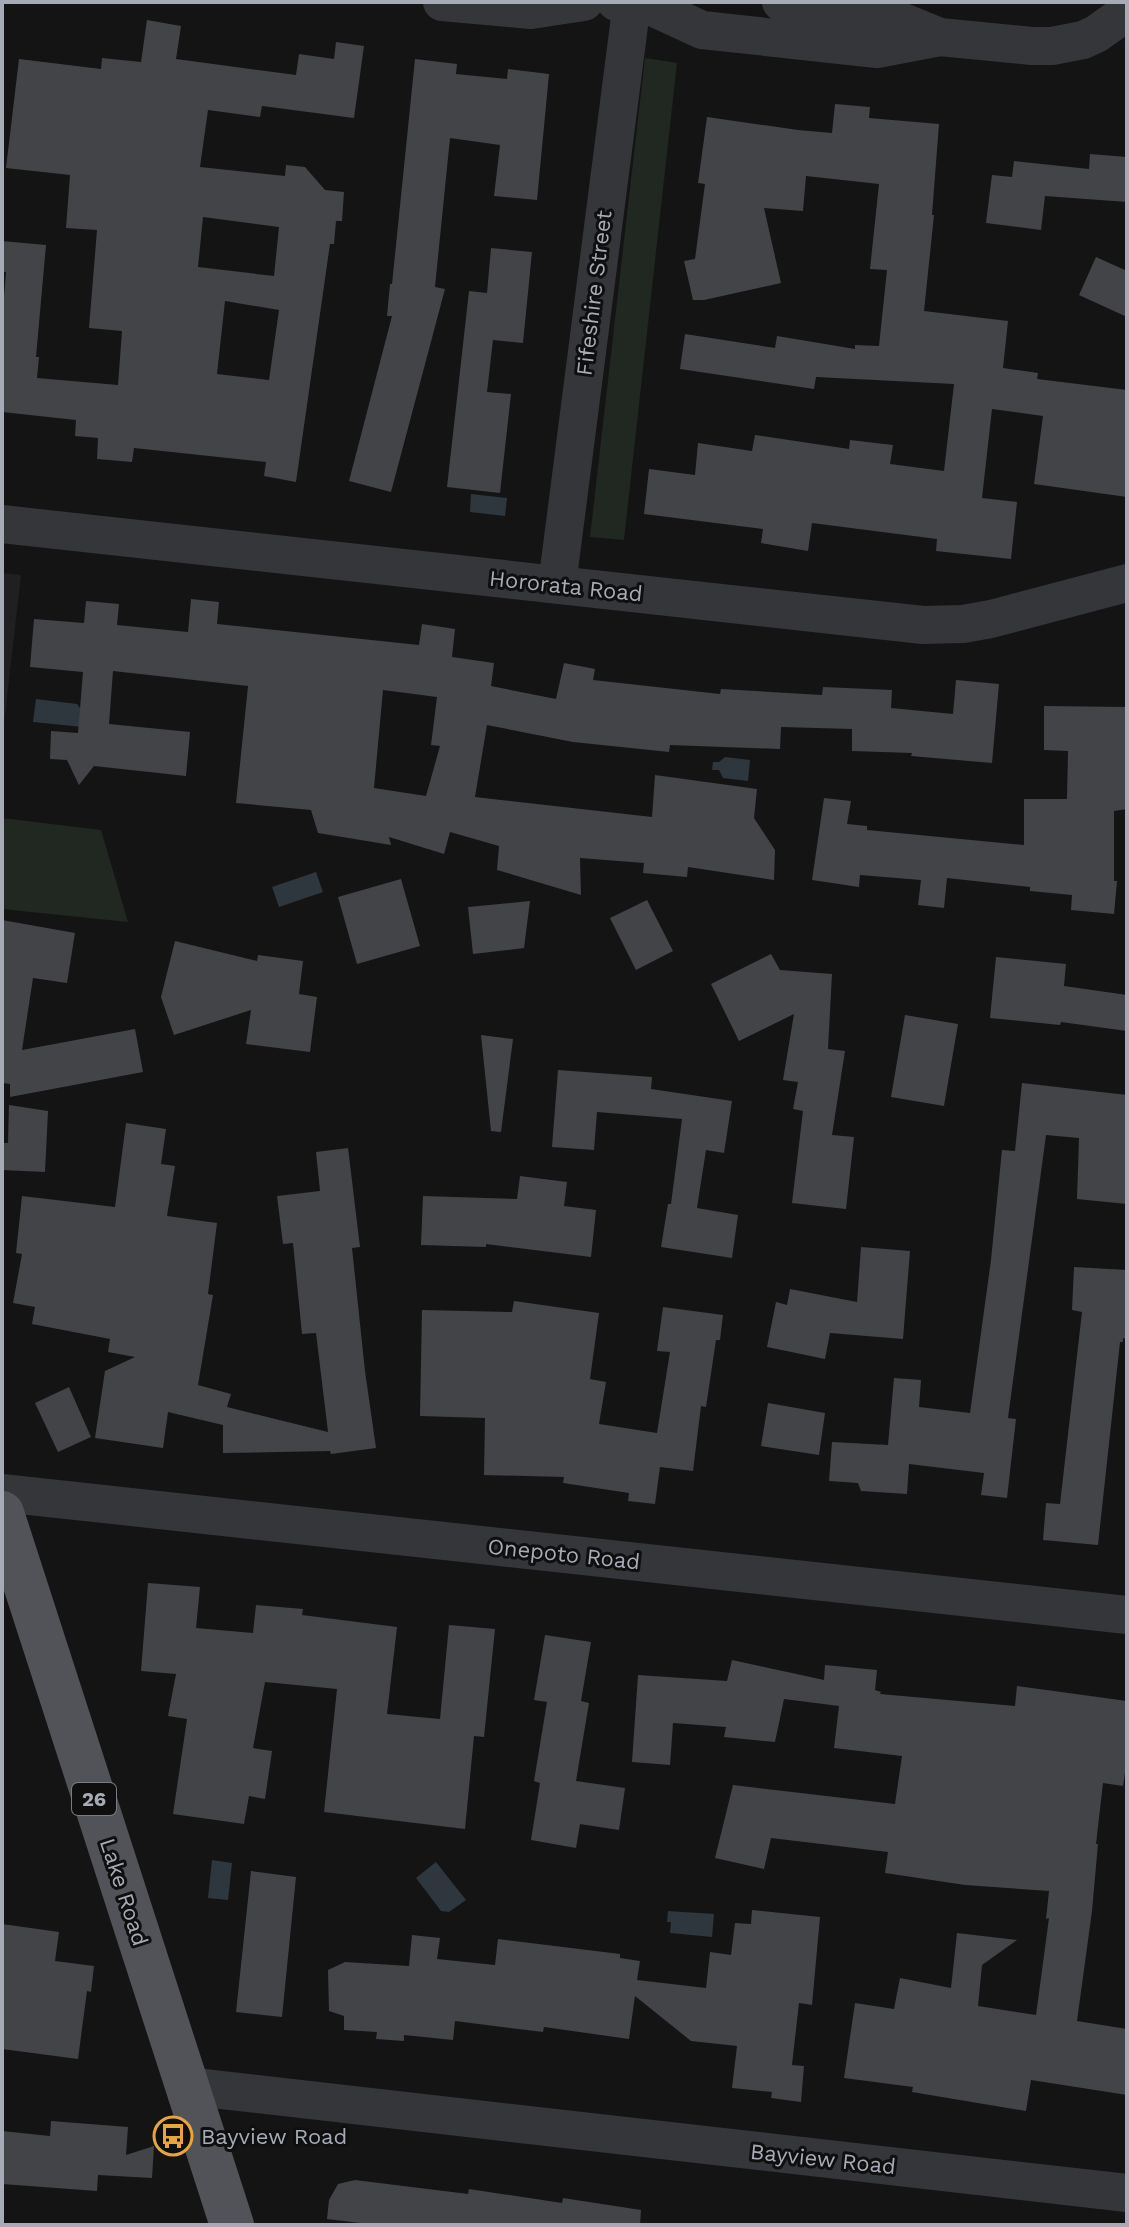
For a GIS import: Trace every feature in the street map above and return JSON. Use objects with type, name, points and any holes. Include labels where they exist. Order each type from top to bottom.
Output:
[{"type":"main road","name":"Lake Road","points":[[2,1513],[232,2225]]},
{"type":"street","points":[[442,2],[531,10],[584,2]]},
{"type":"street","points":[[781,2],[881,13],[940,37]]},
{"type":"street","points":[[638,3],[702,30],[877,49],[940,37],[1052,46],[1083,40],[1127,12]]},
{"type":"street","name":"Fifeshire Street","points":[[557,585],[638,3]]},
{"type":"street","name":"Hororata Road","points":[[2,524],[923,625],[963,624],[991,619],[1127,583]]},
{"type":"street","name":"Onepoto Road","points":[[2,1493],[1127,1615]]},
{"type":"street","name":"Bayview Road","points":[[186,2086],[1127,2193]]},
{"type":"shaded area","points":[[645,58],[677,63],[624,540],[590,537]]},
{"type":"shaded area","points":[[471,494],[507,498],[505,516],[470,512]]},
{"type":"shaded area","points":[[2,573],[21,575],[2,741]]},
{"type":"shaded area","points":[[36,699],[77,704],[83,712],[82,727],[33,722]]},
{"type":"shaded area","points":[[725,757],[750,760],[748,781],[723,778],[719,770],[712,770],[713,762]]},
{"type":"shaded area","points":[[2,818],[101,830],[128,922],[2,909]]},
{"type":"shaded area","points":[[316,872],[323,892],[279,907],[272,887]]},
{"type":"shaded area","points":[[212,1860],[232,1863],[228,1900],[208,1898]]},
{"type":"shaded area","points":[[436,1862],[466,1900],[449,1912],[441,1911],[416,1878]]},
{"type":"shaded area","points":[[668,1911],[714,1914],[712,1937],[670,1933]]},
{"type":"building","points":[[147,20],[181,26],[176,59],[296,75],[299,54],[334,59],[336,42],[364,46],[354,118],[262,106],[260,117],[208,110],[200,167],[285,176],[286,165],[305,167],[325,190],[344,192],[342,221],[336,221],[334,244],[330,244],[296,482],[264,476],[266,462],[134,448],[132,462],[97,459],[98,438],[75,436],[76,420],[2,412],[2,321],[6,272],[2,272],[2,241],[46,245],[36,357],[39,357],[37,378],[118,385],[122,331],[89,328],[97,230],[66,228],[70,175],[6,168],[19,59],[101,69],[102,58],[141,62]],"holes":[[[203,217],[279,227],[274,276],[198,267]],[[225,301],[279,310],[269,380],[217,374]]]},
{"type":"building","points":[[415,59],[457,64],[456,74],[507,79],[508,69],[549,74],[537,200],[494,196],[500,145],[450,138],[435,287],[445,289],[391,492],[349,481],[392,316],[387,316]]},
{"type":"building","points":[[835,104],[870,107],[869,118],[939,124],[924,311],[1008,321],[1003,368],[1038,373],[1037,379],[1127,390],[1127,497],[1034,484],[1043,416],[992,409],[982,498],[1017,502],[1011,559],[936,551],[937,539],[812,523],[808,551],[761,543],[763,529],[644,514],[649,469],[695,475],[698,443],[752,451],[755,435],[849,449],[850,440],[893,445],[890,464],[944,471],[954,384],[816,377],[814,389],[680,369],[685,334],[775,348],[777,336],[855,349],[855,345],[879,346],[887,270],[870,269],[879,184],[806,176],[803,211],[764,208],[781,283],[693,300],[684,261],[695,259],[705,184],[698,183],[707,117],[832,133]]},
{"type":"building","points":[[1090,154],[1127,157],[1127,202],[1045,196],[1041,230],[986,223],[992,175],[1012,177],[1014,161],[1089,169]]},
{"type":"building","points":[[491,248],[532,252],[523,343],[493,340],[487,392],[511,394],[500,493],[447,487],[469,291],[487,293]]},
{"type":"building","points":[[1096,257],[1127,271],[1127,317],[1079,295]]},
{"type":"building","points":[[191,599],[219,602],[217,624],[419,645],[422,624],[455,629],[452,657],[494,663],[491,686],[556,699],[564,663],[595,669],[593,680],[720,694],[721,689],[822,695],[823,687],[892,690],[891,708],[953,714],[956,680],[999,684],[992,763],[911,756],[912,753],[852,751],[852,729],[781,727],[780,749],[670,745],[669,752],[573,742],[487,725],[475,797],[652,817],[655,775],[757,789],[754,818],[775,850],[774,880],[688,867],[687,877],[643,873],[644,863],[580,858],[581,895],[497,870],[499,846],[450,832],[444,854],[389,837],[391,845],[318,833],[311,810],[236,803],[248,686],[113,671],[109,724],[190,732],[186,776],[94,766],[79,785],[67,760],[50,759],[51,731],[78,733],[83,672],[30,667],[34,619],[84,623],[86,601],[119,604],[117,625],[188,632]],"holes":[[[383,690],[437,697],[431,745],[440,746],[426,796],[374,788]]]},
{"type":"building","points":[[1044,706],[1127,707],[1127,809],[1114,811],[1114,881],[1117,881],[1114,914],[1071,910],[1072,895],[1030,891],[1030,887],[947,878],[944,908],[918,905],[921,880],[860,875],[859,887],[812,880],[824,798],[851,801],[847,824],[867,826],[867,830],[1024,845],[1024,799],[1067,799],[1068,751],[1044,750]]},
{"type":"building","points":[[401,879],[420,946],[357,964],[338,897]]},
{"type":"building","points":[[647,900],[673,951],[636,970],[610,918]]},
{"type":"building","points":[[530,901],[524,948],[473,954],[468,907]]},
{"type":"building","points":[[2,920],[75,933],[67,983],[33,978],[22,1050],[135,1029],[143,1072],[10,1097],[10,1084],[2,1083]]},
{"type":"building","points":[[175,941],[257,961],[258,955],[303,961],[299,994],[317,997],[310,1052],[246,1044],[251,1010],[174,1035],[161,997]]},
{"type":"building","points":[[771,954],[780,970],[832,974],[828,1049],[845,1051],[832,1135],[854,1137],[846,1209],[792,1203],[803,1111],[793,1109],[798,1082],[783,1080],[794,1014],[739,1041],[711,984]]},
{"type":"building","points":[[996,957],[1066,964],[1064,986],[1127,995],[1127,1031],[1061,1022],[1060,1025],[990,1018]]},
{"type":"building","points":[[905,1015],[958,1024],[944,1106],[891,1097]]},
{"type":"building","points":[[481,1035],[513,1039],[501,1132],[491,1131]]},
{"type":"building","points":[[558,1070],[652,1077],[651,1089],[732,1101],[724,1153],[706,1150],[697,1208],[738,1215],[732,1258],[661,1247],[668,1204],[671,1204],[682,1119],[597,1112],[594,1150],[552,1147]]},
{"type":"building","points":[[1022,1083],[1127,1095],[1127,1204],[1077,1199],[1079,1138],[1046,1135],[1008,1418],[1016,1419],[1007,1498],[981,1495],[984,1473],[909,1464],[907,1494],[861,1491],[858,1483],[829,1481],[832,1442],[888,1445],[894,1378],[921,1380],[919,1407],[970,1413],[1002,1150],[1015,1151]]},
{"type":"building","points":[[9,1105],[48,1111],[45,1172],[2,1170],[2,1143],[8,1143]]},
{"type":"building","points":[[126,1123],[166,1129],[161,1164],[175,1166],[167,1216],[217,1223],[208,1294],[213,1295],[198,1385],[231,1394],[227,1407],[328,1432],[316,1333],[302,1334],[293,1243],[283,1244],[277,1196],[320,1191],[316,1152],[348,1148],[360,1247],[352,1248],[376,1448],[331,1454],[330,1451],[223,1453],[223,1425],[168,1412],[163,1448],[95,1438],[105,1371],[135,1357],[108,1352],[110,1339],[32,1324],[35,1307],[13,1303],[22,1254],[16,1253],[22,1196],[115,1207]]},
{"type":"building","points":[[520,1176],[567,1182],[564,1206],[596,1210],[591,1257],[486,1244],[486,1247],[421,1245],[423,1196],[517,1199]]},
{"type":"building","points":[[861,1247],[910,1251],[903,1339],[830,1333],[825,1359],[767,1347],[776,1302],[787,1305],[790,1289],[857,1302]]},
{"type":"building","points":[[1074,1267],[1127,1270],[1127,1339],[1123,1338],[1120,1342],[1098,1545],[1043,1540],[1046,1503],[1060,1504],[1082,1312],[1072,1310]]},
{"type":"building","points":[[514,1301],[599,1313],[590,1379],[606,1382],[599,1424],[657,1433],[670,1352],[657,1351],[663,1307],[723,1315],[706,1407],[701,1406],[693,1471],[660,1467],[655,1504],[628,1501],[629,1493],[563,1483],[564,1477],[484,1475],[485,1418],[420,1416],[422,1310],[512,1312]]},
{"type":"building","points":[[69,1387],[91,1437],[58,1452],[35,1403]]},
{"type":"building","points":[[768,1403],[825,1413],[819,1455],[761,1446]]},
{"type":"building","points":[[148,1583],[200,1587],[196,1628],[253,1633],[256,1605],[303,1609],[302,1615],[397,1627],[387,1714],[440,1719],[449,1625],[495,1629],[484,1737],[474,1736],[465,1829],[324,1812],[337,1689],[265,1682],[253,1748],[272,1751],[265,1799],[249,1796],[244,1824],[173,1814],[187,1719],[168,1716],[176,1674],[141,1671]]},
{"type":"building","points":[[545,1635],[591,1642],[581,1701],[589,1703],[576,1781],[625,1788],[619,1830],[580,1824],[576,1848],[531,1840],[540,1783],[534,1781],[547,1702],[534,1700]]},
{"type":"building","points":[[732,1660],[824,1680],[825,1665],[877,1670],[875,1690],[880,1694],[1015,1706],[1017,1686],[1127,1701],[1127,1759],[1123,1786],[1103,1783],[1092,1911],[1077,2021],[1127,2029],[1127,2095],[1031,2080],[1026,2111],[912,2092],[913,2087],[844,2078],[855,2003],[894,2009],[900,1978],[951,1988],[957,1933],[1017,1940],[982,1965],[978,2006],[1036,2015],[1049,1918],[1046,1919],[1049,1891],[965,1885],[885,1873],[888,1852],[771,1838],[764,1869],[715,1858],[733,1785],[895,1804],[902,1756],[834,1748],[839,1706],[784,1699],[775,1742],[724,1737],[726,1727],[673,1723],[670,1765],[632,1762],[638,1675],[727,1681]]},
{"type":"building","points":[[251,1871],[296,1877],[282,2017],[236,2012]]},
{"type":"building","points":[[752,1910],[820,1917],[812,2005],[799,2003],[792,2065],[804,2066],[801,2102],[771,2098],[772,2092],[732,2088],[737,2046],[691,2041],[635,1996],[629,2039],[544,2027],[543,2032],[455,2021],[453,2040],[404,2035],[404,2041],[376,2039],[377,2032],[344,2030],[344,2016],[329,2011],[328,1970],[345,1962],[409,1966],[412,1935],[440,1938],[437,1959],[495,1965],[498,1939],[620,1954],[620,1958],[640,1961],[637,1980],[706,1988],[710,1952],[731,1955],[735,1923],[751,1924]]},
{"type":"building","points":[[2,1924],[59,1932],[55,1961],[94,1966],[91,1992],[87,1991],[78,2059],[2,2049]]},
{"type":"building","points":[[51,2121],[128,2127],[126,2155],[154,2146],[152,2178],[98,2175],[97,2191],[2,2184],[2,2131],[50,2136]]},
{"type":"building","points":[[355,2180],[468,2194],[469,2189],[562,2203],[563,2198],[641,2210],[640,2225],[377,2225],[327,2219],[329,2200],[338,2184]]},
{"type":"place","name":"Bayview Road","points":[[173,2136]]}]
